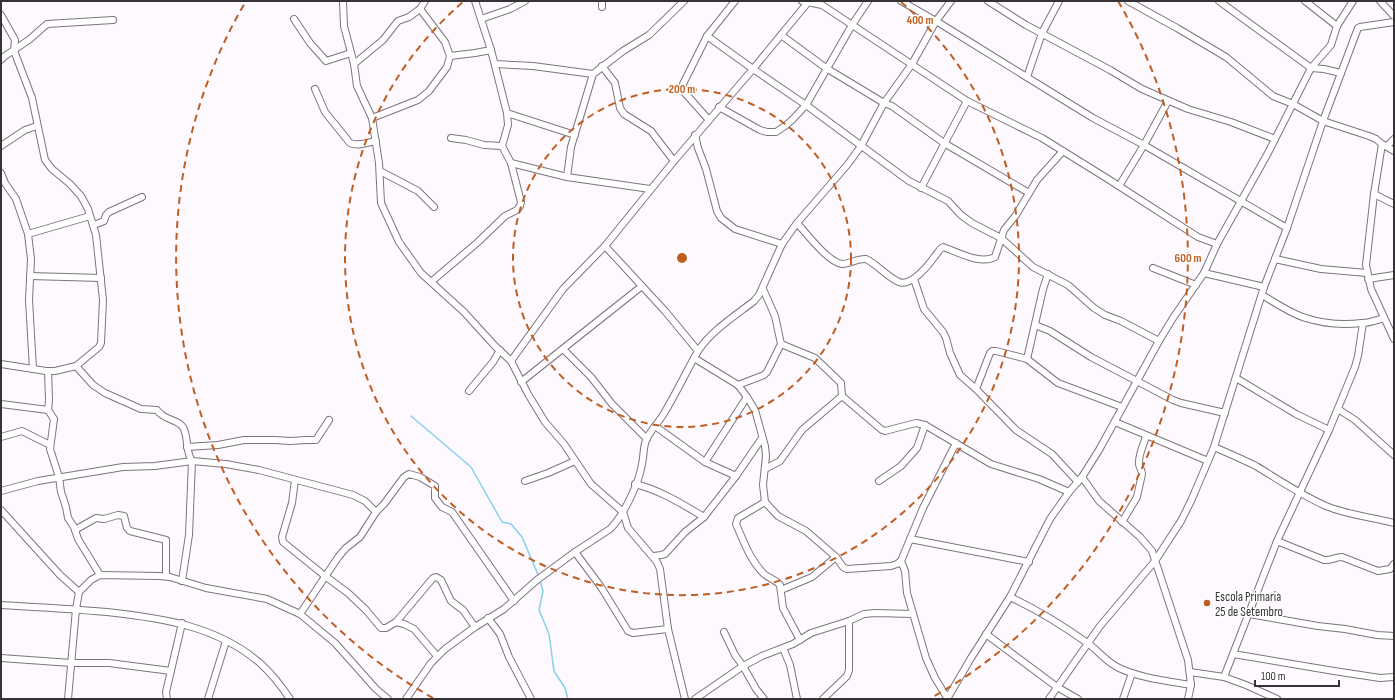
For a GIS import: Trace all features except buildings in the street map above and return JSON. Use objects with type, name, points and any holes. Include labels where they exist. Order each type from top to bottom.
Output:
[{"type":"street","points":[[343,1],[344,26],[354,64],[357,86],[372,118],[380,171],[382,203],[392,230],[414,265],[464,312],[511,361],[540,415],[564,444],[594,487],[623,512],[628,528],[654,556],[660,569],[668,629],[684,698],[677,699]]},
{"type":"street","points":[[354,64],[383,40],[398,21],[409,17],[420,9],[425,1]]},
{"type":"street","points":[[431,282],[478,242],[505,216],[517,210],[521,202],[511,163],[502,146],[508,125],[507,113],[491,50],[475,1]]},
{"type":"street","points":[[481,19],[510,9],[525,1]]},
{"type":"street","points":[[567,177],[569,154],[593,74],[602,66],[649,35],[684,1]]},
{"type":"street","points":[[709,120],[684,92],[683,84],[707,36],[735,1]]},
{"type":"street","points":[[511,361],[563,289],[576,278],[605,246],[695,135],[753,70],[806,1],[822,5],[967,101],[1042,138],[1198,237],[1217,244]]},
{"type":"street","points":[[719,107],[753,127],[767,132],[776,132],[785,126],[806,105],[826,68],[868,1]]},
{"type":"street","points":[[901,1],[1093,118],[1287,228]]},
{"type":"street","points":[[406,699],[437,656],[475,626],[514,601],[540,578],[575,552],[610,529],[623,512],[635,484],[642,465],[644,445],[698,351],[712,334],[754,301],[763,288],[782,244],[797,223],[848,164],[861,146],[884,103],[912,64],[936,21],[951,1]]},
{"type":"street","points":[[988,1],[1016,20],[1110,70],[1142,89],[1197,112],[1231,122],[1275,139]]},
{"type":"street","points":[[1027,77],[1042,34],[1059,1]]},
{"type":"street","points":[[1128,1],[1226,57],[1267,92],[1280,100],[1293,104],[1323,121],[1376,139],[1394,151]]},
{"type":"street","points":[[1219,1],[1311,68],[1341,73]]},
{"type":"street","points":[[1305,1],[1337,26]]},
{"type":"street","points":[[956,443],[924,505],[902,561],[905,571],[907,593],[930,668],[948,698],[1010,597],[1050,519],[1080,479],[1099,450],[1159,341],[1204,272],[1217,244],[1275,139],[1311,68],[1331,45],[1337,26],[1353,1]]},
{"type":"street","points":[[1380,1],[1394,16]]},
{"type":"street","points":[[372,118],[418,100],[424,96],[447,67],[450,56],[445,42],[420,9]]},
{"type":"street","points":[[1,15],[14,36],[14,50],[32,98],[45,160],[52,169],[78,191],[84,200],[94,225],[104,304],[102,343],[95,351],[76,366],[48,371],[1,364]]},
{"type":"street","points":[[294,19],[310,43],[326,61],[351,53]]},
{"type":"street","points":[[1,60],[47,24],[113,20]]},
{"type":"street","points":[[1049,699],[1087,642],[1113,609],[1155,561],[1184,514],[1214,447],[1264,287],[1287,228],[1323,121],[1358,28],[1394,22]]},
{"type":"street","points":[[781,34],[826,68],[884,103],[892,106],[944,143],[1029,193]]},
{"type":"street","points":[[707,36],[753,70],[806,105],[909,181],[948,200],[961,215],[972,223],[1001,238],[1026,262],[1068,285],[1094,308],[1105,315],[1121,321],[1159,341]]},
{"type":"street","points":[[450,56],[491,50]]},
{"type":"street","points":[[495,64],[533,66],[593,74]]},
{"type":"street","points":[[602,66],[615,83],[620,108],[624,114],[651,132],[674,161]]},
{"type":"street","points":[[315,89],[325,112],[350,143],[353,145],[376,140]]},
{"type":"street","points":[[922,188],[967,101]]},
{"type":"street","points":[[1119,186],[1144,146],[1168,101]]},
{"type":"street","points":[[507,113],[575,135]]},
{"type":"street","points":[[1,146],[25,130],[38,126]]},
{"type":"street","points":[[695,135],[720,218],[735,229],[782,244]]},
{"type":"street","points":[[451,138],[484,145],[502,146]]},
{"type":"street","points":[[1394,139],[1384,145],[1374,194],[1367,255],[1368,276],[1371,289],[1394,339]]},
{"type":"street","points":[[797,223],[824,252],[836,262],[844,264],[866,259],[898,282],[905,283],[914,279],[935,257],[940,248],[943,247],[974,258],[993,258],[996,254],[1004,230],[1022,207],[1037,180],[1063,151]]},
{"type":"street","points":[[511,163],[567,177],[650,189]]},
{"type":"street","points":[[380,171],[418,191],[434,207]]},
{"type":"street","points":[[1,173],[3,184],[16,199],[28,234],[31,259],[29,300],[33,369]]},
{"type":"street","points":[[1374,194],[1394,204]]},
{"type":"street","points":[[94,225],[104,221],[109,212],[142,197]]},
{"type":"street","points":[[28,234],[90,216]]},
{"type":"street","points":[[605,246],[698,351]]},
{"type":"street","points":[[1275,259],[1321,269],[1368,276],[1394,275]]},
{"type":"street","points":[[1153,268],[1196,285]]},
{"type":"street","points":[[1204,272],[1264,287]]},
{"type":"street","points":[[1027,359],[1043,289],[1048,274]]},
{"type":"street","points":[[30,276],[101,278]]},
{"type":"street","points":[[914,279],[924,309],[943,332],[950,353],[960,375],[976,389],[1016,430],[1047,450],[1080,479],[1099,501],[1147,544],[1152,551],[1185,648],[1191,685],[1188,699]]},
{"type":"street","points":[[521,382],[642,286]]},
{"type":"street","points":[[738,385],[764,375],[781,344],[775,316],[763,288]]},
{"type":"street","points":[[1262,295],[1305,318],[1335,323],[1363,323],[1384,318]]},
{"type":"street","points":[[1224,677],[1277,541],[1338,409],[1358,356],[1363,323]]},
{"type":"street","points":[[1035,325],[1050,331],[1091,357],[1181,403],[1225,412]]},
{"type":"street","points":[[781,344],[815,358],[841,383],[842,396],[882,430],[885,431],[916,423],[925,425],[991,464],[1039,479],[1069,492]]},
{"type":"street","points":[[563,349],[591,376],[612,404],[647,439]]},
{"type":"street","points":[[469,390],[493,362],[500,350]]},
{"type":"street","points":[[976,389],[990,353],[992,351],[996,351],[1027,359],[1058,383],[1122,407]]},
{"type":"street","points":[[694,358],[738,385],[748,397],[757,417],[766,456],[763,486],[764,502],[778,516],[806,531],[836,557],[843,567],[847,569],[891,566],[902,561]]},
{"type":"street","points":[[76,366],[93,385],[105,393],[141,409],[157,410],[162,415],[180,424],[185,432],[189,456],[192,461],[189,535],[182,581]]},
{"type":"street","points":[[48,371],[48,410],[54,420],[50,445],[51,455],[59,477],[61,492],[68,518],[78,539],[100,575]]},
{"type":"street","points":[[1236,378],[1296,414],[1329,430]]},
{"type":"street","points":[[765,469],[780,461],[802,430],[842,396]]},
{"type":"street","points":[[705,462],[748,397]]},
{"type":"street","points":[[1,404],[48,410]]},
{"type":"street","points":[[1338,409],[1355,420],[1394,455]]},
{"type":"street","points":[[188,447],[218,445],[244,440],[314,441],[329,420]]},
{"type":"street","points":[[1114,422],[1208,461]]},
{"type":"street","points":[[879,481],[901,466],[917,448],[925,425]]},
{"type":"street","points":[[655,426],[705,462],[736,476]]},
{"type":"street","points":[[1,437],[22,431],[50,445]]},
{"type":"street","points":[[1122,522],[1137,496],[1142,474],[1139,466],[1139,460],[1146,436]]},
{"type":"street","points":[[654,556],[665,554],[685,532],[704,517],[736,476],[762,438]]},
{"type":"street","points":[[1214,447],[1255,466],[1299,493],[1343,512],[1394,523]]},
{"type":"street","points":[[1,491],[59,477],[94,473],[123,467],[155,466],[192,461],[239,466],[258,470],[353,495],[365,501],[376,512]]},
{"type":"street","points":[[525,481],[575,461]]},
{"type":"street","points":[[300,614],[339,556],[365,531],[376,512],[384,504],[404,477],[409,474],[420,477],[435,486],[435,498],[442,507],[452,512],[514,601]]},
{"type":"street","points":[[295,480],[292,503],[282,540],[325,576],[348,592],[381,628],[386,628],[396,622],[433,578],[436,577],[442,580],[451,601],[463,610],[475,626]]},
{"type":"street","points":[[635,484],[655,491],[704,517]]},
{"type":"street","points":[[764,502],[738,518],[736,524],[750,556],[764,574],[778,583],[781,590],[783,608],[800,640]]},
{"type":"street","points":[[1,510],[60,575],[79,592]]},
{"type":"street","points":[[75,530],[96,518],[104,519],[118,515],[124,516],[127,528],[130,531],[166,540],[166,576]]},
{"type":"street","points":[[910,539],[1028,562]]},
{"type":"street","points":[[1277,541],[1324,560],[1328,561],[1337,557],[1342,557],[1378,571],[1390,569],[1394,564]]},
{"type":"street","points":[[575,552],[602,587],[628,632],[668,629]]},
{"type":"street","points":[[781,590],[812,577],[836,557]]},
{"type":"street","points":[[68,699],[76,609],[79,592],[91,580],[100,575],[166,576],[206,588],[263,598],[292,610],[300,614],[335,643],[376,689],[388,699]]},
{"type":"street","points":[[1010,597],[1037,611],[1087,642],[1110,663],[1132,673],[1191,685]]},
{"type":"street","points":[[1,606],[76,609],[136,615],[182,623],[207,632],[244,651],[261,664],[290,699]]},
{"type":"street","points":[[695,699],[743,666],[762,656],[800,640],[811,633],[849,621],[859,616],[874,613],[913,614]]},
{"type":"street","points":[[1249,614],[1318,626],[1345,628],[1377,635],[1394,636]]},
{"type":"street","points":[[488,618],[500,634],[509,657],[531,699]]},
{"type":"street","points":[[823,699],[847,676],[849,670],[849,621]]},
{"type":"street","points":[[396,622],[414,628],[437,656]]},
{"type":"street","points":[[166,699],[166,692],[182,623]]},
{"type":"street","points":[[724,632],[733,652],[764,699]]},
{"type":"street","points":[[986,634],[1057,687],[1078,699]]},
{"type":"street","points":[[208,699],[226,641]]},
{"type":"street","points":[[783,648],[790,665],[797,699]]},
{"type":"street","points":[[1233,654],[1380,678],[1394,677]]},
{"type":"street","points":[[1,658],[71,663],[109,663],[171,671]]},
{"type":"street","points":[[1190,672],[1224,677],[1277,699]]},
{"type":"street","points":[[1123,699],[1132,673]]},
{"type":"waterway","points":[[411,416],[471,467],[502,522],[511,524],[522,537],[539,577]]},
{"type":"waterway","points":[[540,581],[543,591],[539,610],[549,634],[554,671],[565,688],[568,699]]},
{"type":"place","name":"Escola Primaria 25 de Setembro","points":[[1207,603]]}]
